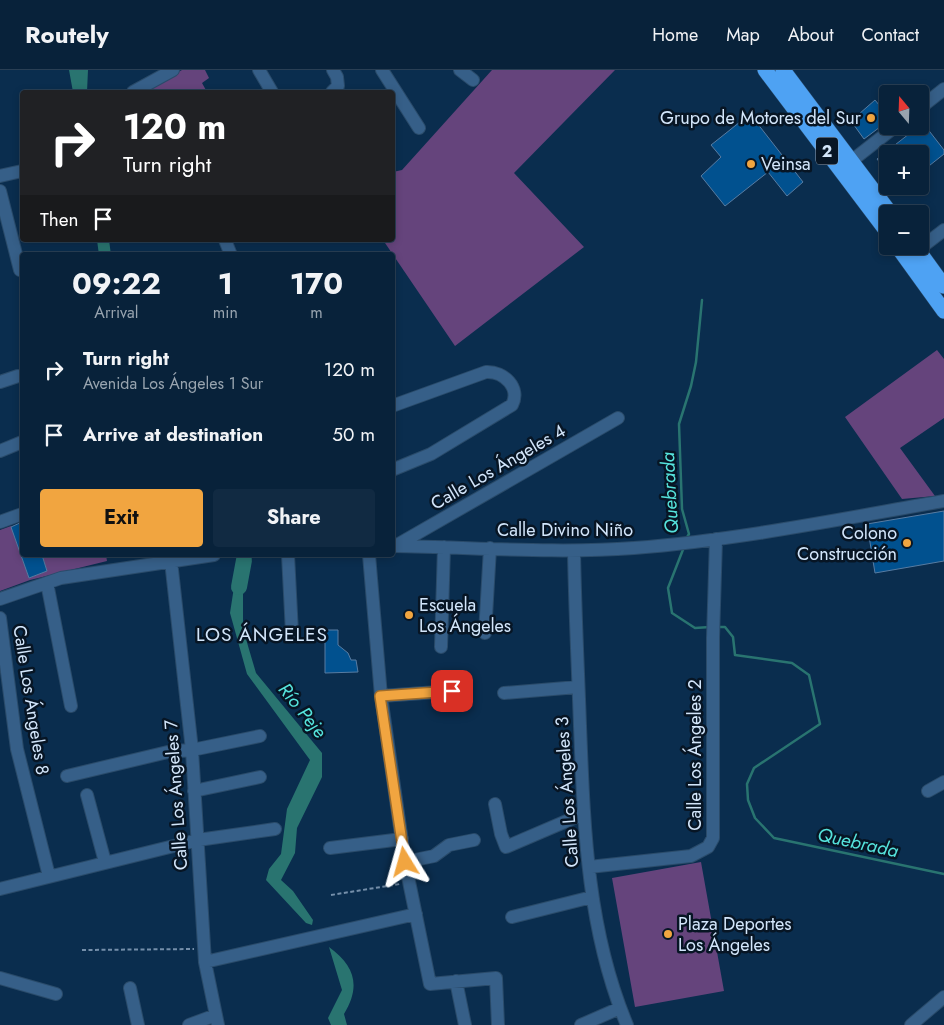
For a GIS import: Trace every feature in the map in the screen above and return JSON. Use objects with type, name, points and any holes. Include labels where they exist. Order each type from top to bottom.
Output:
[{"type":"highway","name":"2","points":[[765,70],[883,205]]},
{"type":"highway","name":"2","points":[[785,70],[798,87],[879,218]]},
{"type":"highway","points":[[915,255],[944,311]]},
{"type":"highway","points":[[916,255],[944,286]]},
{"type":"street","points":[[137,90],[173,70]]},
{"type":"street","points":[[259,70],[271,90]]},
{"type":"street","points":[[333,70],[337,77],[338,86],[334,90]]},
{"type":"street","points":[[382,70],[395,90]]},
{"type":"street","points":[[460,70],[473,80]]},
{"type":"street","points":[[929,101],[944,89]]},
{"type":"street","points":[[395,90],[419,128]]},
{"type":"street","points":[[846,165],[884,135]]},
{"type":"street","points":[[0,176],[20,171]]},
{"type":"street","points":[[0,191],[17,234],[20,270]]},
{"type":"street","points":[[929,241],[944,230]]},
{"type":"street","points":[[395,405],[486,372],[494,371],[502,375],[515,390],[516,397],[512,405],[431,454],[395,469]]},
{"type":"street","points":[[0,382],[18,376]]},
{"type":"street","name":"Calle Los Ángeles 4","points":[[395,545],[618,418]]},
{"type":"street","points":[[0,450],[20,443]]},
{"type":"street","name":"Calle Divino Niño","points":[[395,546],[574,551],[716,539],[944,502]]},
{"type":"street","points":[[0,522],[20,515]]},
{"type":"street","name":"Calle Los Ángeles 2","points":[[589,867],[691,856],[708,847],[713,838],[713,638],[716,539]]},
{"type":"street","points":[[441,647],[444,547]]},
{"type":"street","points":[[485,633],[490,548]]},
{"type":"street","name":"Calle Los Ángeles 3","points":[[574,551],[583,814],[592,897],[607,971],[627,1025]]},
{"type":"street","points":[[125,557],[128,568]]},
{"type":"street","points":[[0,599],[60,578],[200,557]]},
{"type":"street","points":[[288,557],[292,632]]},
{"type":"street","points":[[369,557],[380,696],[405,862],[430,984],[496,978],[498,1025]]},
{"type":"street","name":"Calle Los Ángeles 7","points":[[171,561],[192,750],[204,955],[217,1020]]},
{"type":"street","points":[[47,583],[71,706]]},
{"type":"street","name":"Calle Los Ángeles 8","points":[[0,618],[18,749],[49,876]]},
{"type":"street","points":[[504,693],[578,687]]},
{"type":"street","points":[[380,696],[452,691]]},
{"type":"street","points":[[68,776],[172,751],[192,750],[260,736]]},
{"type":"street","points":[[194,791],[260,777]]},
{"type":"street","points":[[928,791],[944,782]]},
{"type":"street","points":[[87,795],[105,862]]},
{"type":"street","points":[[496,804],[501,834],[506,847],[583,814]]},
{"type":"street","points":[[0,889],[198,840],[275,828]]},
{"type":"street","points":[[330,848],[402,839]]},
{"type":"street","points":[[405,862],[434,856],[449,845],[474,840]]},
{"type":"street","points":[[512,917],[592,897]]},
{"type":"street","points":[[204,955],[416,914]]},
{"type":"street","points":[[0,978],[56,994]]},
{"type":"street","points":[[456,981],[465,1025]]},
{"type":"street","points":[[130,988],[138,1025]]},
{"type":"street","points":[[912,1025],[944,997]]},
{"type":"street","points":[[581,1025],[620,1008]]},
{"type":"street","points":[[189,1025],[217,1020]]},
{"type":"path","points":[[331,895],[409,883]]},
{"type":"path","points":[[82,950],[204,955]]},
{"type":"shaded area","points":[[69,70],[88,70],[87,90],[73,90]]},
{"type":"shaded area","points":[[182,70],[205,70],[209,78],[202,83],[206,90],[145,90]]},
{"type":"shaded area","points":[[492,70],[615,70],[514,173],[584,247],[455,346],[395,258],[395,252],[391,252],[384,242],[395,242],[395,172],[402,170]]},
{"type":"shaded area","points":[[97,242],[109,242],[111,252],[99,252]]},
{"type":"shaded area","points":[[937,350],[944,359],[944,418],[900,448],[935,496],[902,499],[845,417]]},
{"type":"shaded area","points":[[11,526],[20,557],[22,557],[29,578],[47,571],[43,558],[46,557],[106,557],[107,561],[30,580],[0,591],[0,530]]},
{"type":"shaded area","points":[[243,566],[243,629],[256,673],[322,753],[322,777],[297,828],[295,853],[281,880],[293,891],[313,920],[312,925],[306,923],[266,880],[269,869],[281,854],[287,809],[310,760],[247,674],[230,613],[234,587]]},
{"type":"shaded area","name":"Plaza Deportes Los Ángeles","points":[[701,862],[724,991],[635,1007],[612,878]]},
{"type":"shaded area","points":[[329,947],[345,962],[353,977],[354,986],[344,1014],[347,1025],[331,1025],[328,1018],[342,990]]},
{"type":"building","name":"Grupo de Motores del Sur","points":[[875,100],[879,105],[879,128],[864,139],[851,121]]},
{"type":"building","name":"Veinsa","points":[[750,114],[803,182],[787,196],[768,172],[725,206],[701,176],[721,157],[711,145]]},
{"type":"building","points":[[929,131],[944,150],[944,154],[929,166],[929,145],[895,145],[908,135],[929,135]]},
{"type":"building","name":"Colono Construcción","points":[[944,511],[944,561],[875,573],[867,524]]},
{"type":"building","points":[[20,523],[20,552],[11,527]]},
{"type":"building","points":[[22,557],[43,557],[47,571],[29,578]]},
{"type":"building","points":[[325,630],[338,630],[338,645],[348,653],[351,660],[356,660],[358,672],[325,673]]},
{"type":"waterway","name":"Quebrada","points":[[686,539],[689,534],[682,509],[679,424],[691,386],[696,362],[702,300]]},
{"type":"waterway","name":"Quebrada","points":[[684,547],[668,588],[672,613],[695,628],[710,627]]},
{"type":"waterway","name":"Río Peje","points":[[239,587],[244,560]]},
{"type":"waterway","name":"Quebrada","points":[[718,627],[725,627],[733,637],[735,655],[792,663],[809,675],[820,724],[754,768],[747,784],[748,800],[755,818],[774,838],[944,874]]},
{"type":"place","name":"Grupo de Motores del Sur","points":[[871,118]]},
{"type":"place","name":"Veinsa","points":[[751,164]]},
{"type":"place","name":"Colono Construcción","points":[[907,543]]},
{"type":"place","name":"Escuela Los Ángeles","points":[[409,615]]},
{"type":"place","name":"Plaza Deportes Los Ángeles","points":[[668,934]]},
{"type":"district","name":"LOS ÁNGELES","points":[[262,634]]},
{"type":"route","points":[[405,862],[380,696],[452,691]]}]
